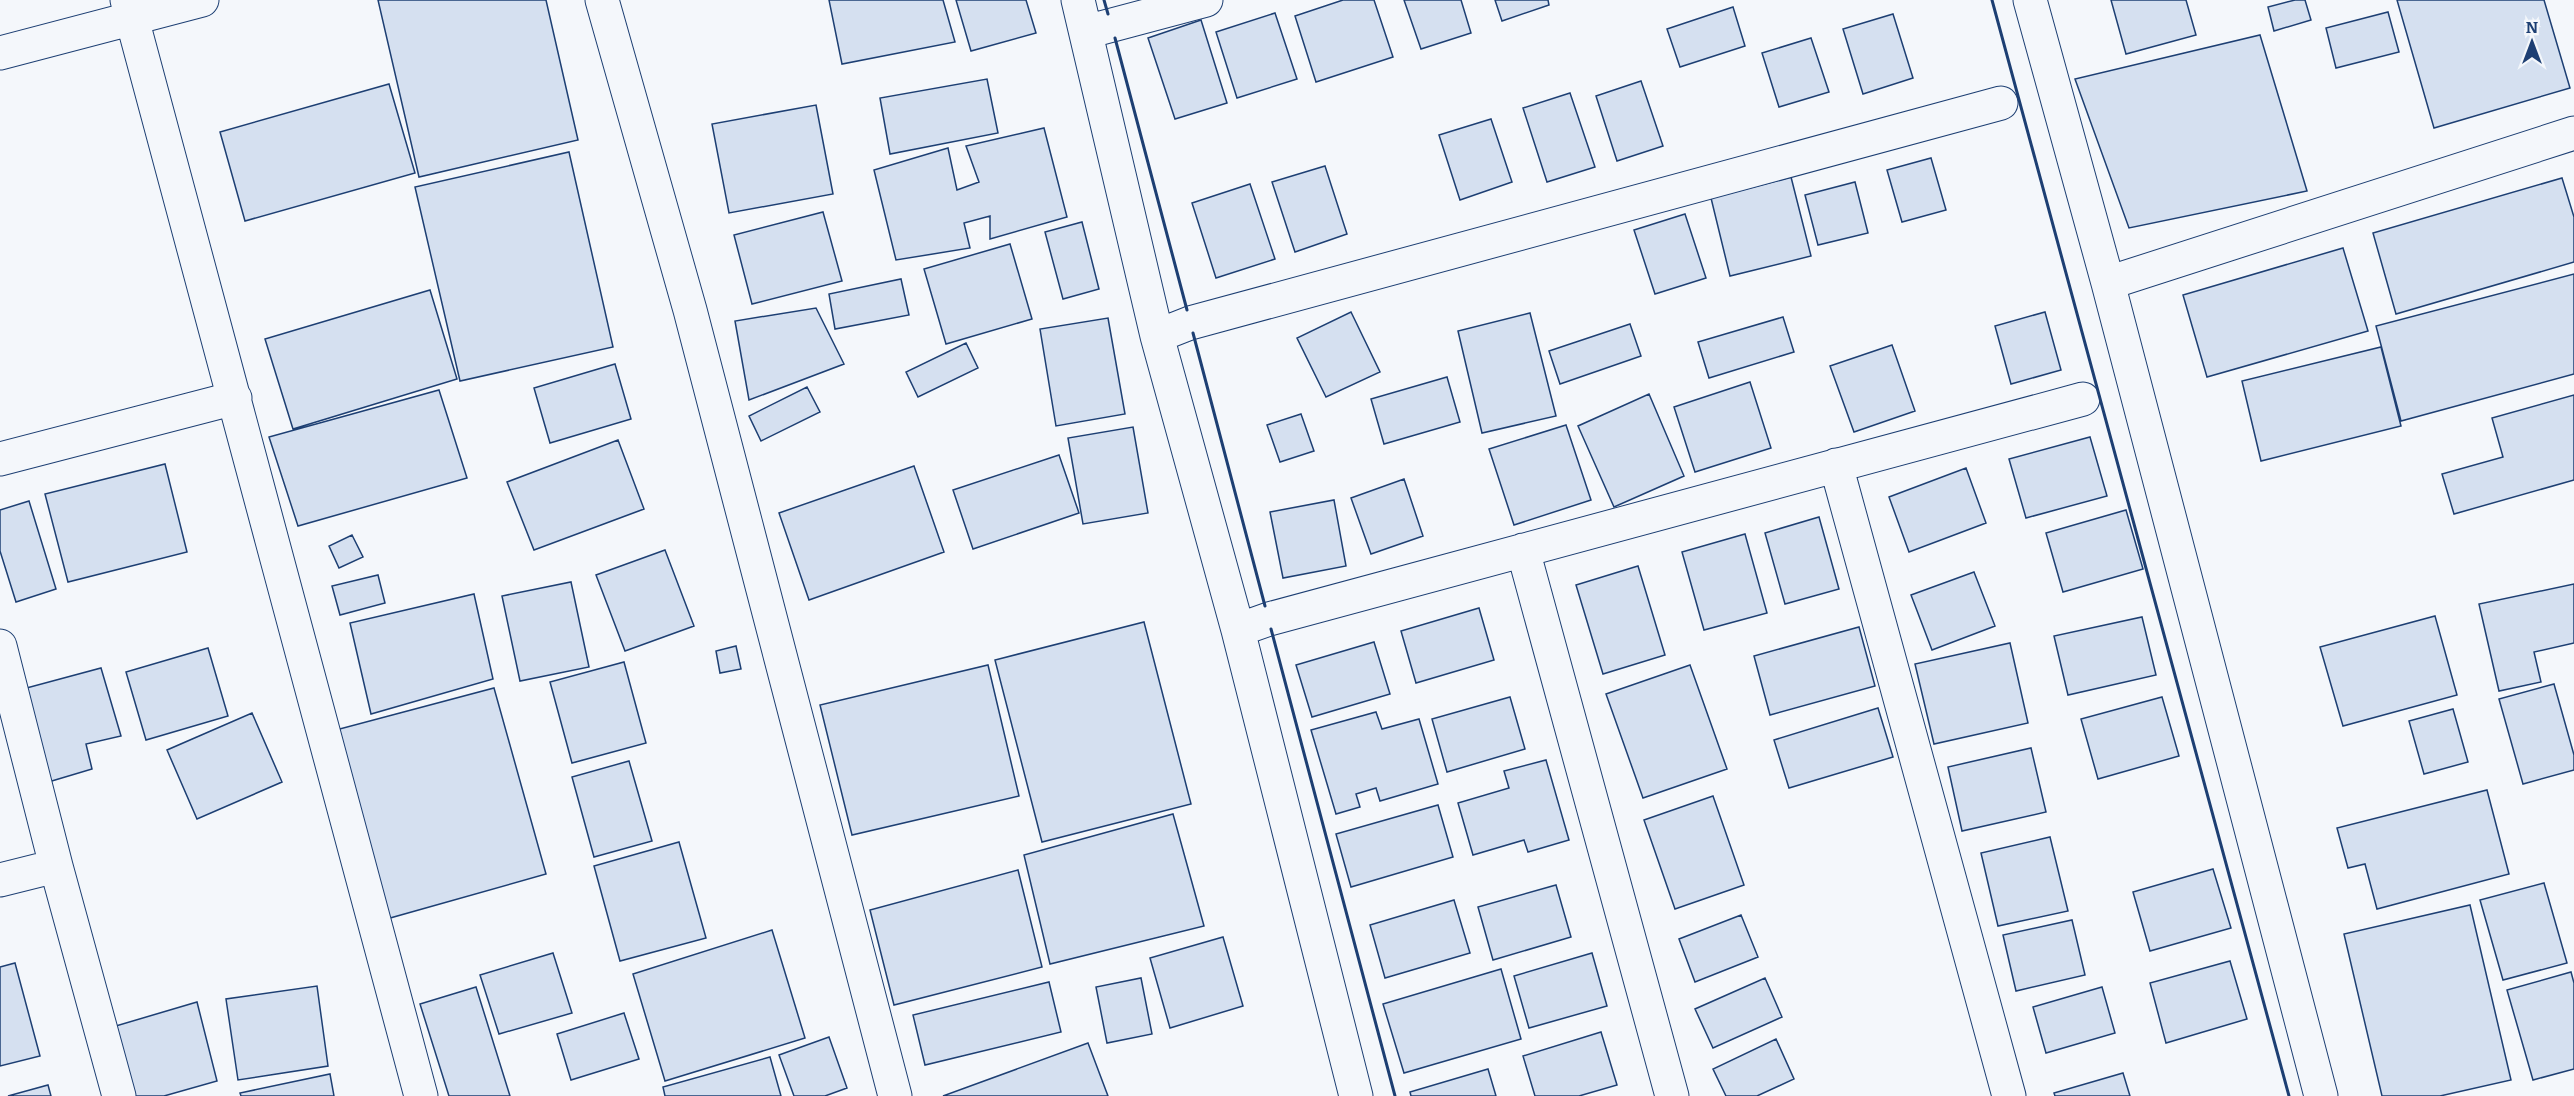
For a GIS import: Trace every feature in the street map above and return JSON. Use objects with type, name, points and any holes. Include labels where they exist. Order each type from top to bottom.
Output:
[{"type":"street","points":[[0,53],[130,9],[202,0]]},
{"type":"street","points":[[602,0],[690,310],[896,1096]]},
{"type":"street","points":[[1078,0],[1157,336],[1238,630],[1356,1096]]},
{"type":"street","points":[[1086,32],[1206,0]]},
{"type":"street","points":[[2030,0],[2108,283],[2321,1096]]},
{"type":"street","points":[[130,9],[421,1096]]},
{"type":"street","points":[[1157,336],[1190,323],[2001,103]]},
{"type":"street","points":[[2108,283],[2574,133]]},
{"type":"street","points":[[0,459],[235,398]]},
{"type":"street","points":[[1238,630],[1269,619],[2083,399]]},
{"type":"street","points":[[1836,465],[2009,1096]]},
{"type":"street","points":[[1523,550],[1672,1096]]},
{"type":"street","points":[[0,646],[56,866],[119,1096]]},
{"type":"street","points":[[0,880],[56,866]]},
{"type":"building","points":[[378,0],[546,0],[578,140],[419,177]]},
{"type":"building","points":[[829,0],[943,0],[955,42],[842,64]]},
{"type":"building","points":[[956,0],[1026,0],[1036,33],[971,51]]},
{"type":"building","points":[[1343,0],[1374,0],[1393,57],[1316,82],[1295,16]]},
{"type":"building","points":[[1404,0],[1461,0],[1471,33],[1421,49]]},
{"type":"building","points":[[1495,0],[1548,0],[1549,5],[1502,21]]},
{"type":"building","points":[[2111,0],[2186,0],[2196,35],[2126,54]]},
{"type":"building","points":[[2295,0],[2305,0],[2311,20],[2274,31],[2268,7]]},
{"type":"building","points":[[2397,0],[2544,0],[2570,88],[2434,128]]},
{"type":"building","points":[[1733,7],[1745,46],[1680,67],[1667,29]]},
{"type":"building","points":[[2388,12],[2399,52],[2336,68],[2326,28]]},
{"type":"building","points":[[1275,13],[1297,79],[1237,98],[1216,32]]},
{"type":"building","points":[[1893,14],[1913,78],[1863,94],[1843,29]]},
{"type":"building","points":[[1201,20],[1227,103],[1175,119],[1148,38]]},
{"type":"building","points":[[2260,35],[2307,191],[2129,228],[2075,79]]},
{"type":"building","points":[[1811,38],[1829,92],[1779,107],[1762,53]]},
{"type":"building","points":[[987,79],[998,133],[890,154],[880,98]]},
{"type":"building","points":[[1641,81],[1663,146],[1617,161],[1596,96]]},
{"type":"building","points":[[389,84],[415,173],[245,221],[220,132]]},
{"type":"building","points":[[1570,93],[1595,167],[1547,182],[1523,108]]},
{"type":"building","points":[[816,105],[833,194],[729,213],[712,124]]},
{"type":"building","points":[[1491,119],[1512,182],[1460,200],[1439,135]]},
{"type":"building","points":[[1044,128],[1067,217],[990,239],[990,216],[964,223],[970,248],[896,260],[874,170],[948,148],[957,190],[979,182],[966,146]]},
{"type":"building","points":[[569,152],[613,347],[460,381],[415,187]]},
{"type":"building","points":[[1931,158],[1946,210],[1902,222],[1887,170]]},
{"type":"building","points":[[1325,166],[1347,234],[1295,252],[1272,182]]},
{"type":"building","points":[[1791,177],[1811,256],[1730,276],[1711,198]]},
{"type":"building","points":[[2562,178],[2574,217],[2574,262],[2396,314],[2373,233]]},
{"type":"building","points":[[1855,182],[1868,233],[1818,245],[1805,195]]},
{"type":"building","points":[[1250,184],[1275,259],[1216,278],[1192,203]]},
{"type":"building","points":[[823,212],[842,281],[752,304],[734,235]]},
{"type":"building","points":[[1685,214],[1706,278],[1655,294],[1634,230]]},
{"type":"building","points":[[1082,222],[1099,289],[1063,299],[1045,232]]},
{"type":"building","points":[[1010,244],[1032,319],[946,344],[924,269]]},
{"type":"building","points":[[2343,248],[2368,331],[2207,377],[2183,295]]},
{"type":"building","points":[[2574,274],[2574,374],[2401,421],[2376,326]]},
{"type":"building","points":[[901,279],[909,315],[835,329],[829,294]]},
{"type":"building","points":[[430,290],[457,379],[293,429],[265,339]]},
{"type":"building","points":[[816,308],[844,364],[749,400],[735,321]]},
{"type":"building","points":[[1351,312],[1380,372],[1326,397],[1297,338]]},
{"type":"building","points":[[2045,312],[2061,370],[2011,384],[1995,326]]},
{"type":"building","points":[[1530,313],[1556,416],[1482,433],[1458,331]]},
{"type":"building","points":[[1783,317],[1794,352],[1709,378],[1698,342]]},
{"type":"building","points":[[1108,318],[1125,414],[1056,426],[1040,329]]},
{"type":"building","points":[[1630,324],[1641,356],[1560,384],[1549,351]]},
{"type":"building","points":[[966,343],[978,368],[918,397],[906,372]]},
{"type":"building","points":[[1892,345],[1915,411],[1854,432],[1830,366]]},
{"type":"building","points":[[2381,347],[2401,426],[2261,461],[2242,381]]},
{"type":"building","points":[[615,364],[631,419],[550,443],[534,388]]},
{"type":"building","points":[[1447,377],[1460,422],[1384,444],[1371,399]]},
{"type":"building","points":[[1750,382],[1771,448],[1695,472],[1674,407]]},
{"type":"building","points":[[807,387],[820,412],[761,441],[749,416]]},
{"type":"building","points":[[439,390],[467,478],[298,526],[269,437]]},
{"type":"building","points":[[1649,394],[1684,476],[1614,507],[1578,426]]},
{"type":"building","points":[[2574,395],[2574,480],[2454,514],[2442,474],[2503,457],[2492,418]]},
{"type":"building","points":[[1301,414],[1314,451],[1280,462],[1267,425]]},
{"type":"building","points":[[1566,425],[1591,500],[1514,525],[1489,449]]},
{"type":"building","points":[[1133,427],[1148,513],[1083,524],[1068,438]]},
{"type":"building","points":[[2090,437],[2107,496],[2026,518],[2009,459]]},
{"type":"building","points":[[618,440],[644,509],[534,550],[507,482]]},
{"type":"building","points":[[1059,455],[1079,513],[973,549],[953,490]]},
{"type":"building","points":[[165,464],[187,552],[68,582],[45,494]]},
{"type":"building","points":[[914,466],[944,552],[809,600],[779,513]]},
{"type":"building","points":[[1966,468],[1986,523],[1909,552],[1889,497]]},
{"type":"building","points":[[1404,479],[1423,536],[1371,554],[1351,498]]},
{"type":"building","points":[[1334,500],[1346,566],[1283,578],[1270,512]]},
{"type":"building","points":[[29,501],[56,589],[16,602],[0,551],[0,510]]},
{"type":"building","points":[[2126,510],[2143,569],[2063,592],[2046,533]]},
{"type":"building","points":[[1819,517],[1839,589],[1785,604],[1765,533]]},
{"type":"building","points":[[1745,534],[1767,613],[1704,630],[1682,552]]},
{"type":"building","points":[[352,535],[363,557],[339,568],[329,546]]},
{"type":"building","points":[[665,550],[694,626],[625,651],[596,575]]},
{"type":"building","points":[[1638,566],[1665,655],[1603,674],[1576,585]]},
{"type":"building","points":[[1974,572],[1995,626],[1932,650],[1911,595]]},
{"type":"building","points":[[378,575],[385,603],[340,615],[332,586]]},
{"type":"building","points":[[571,582],[589,667],[520,681],[502,596]]},
{"type":"building","points":[[2574,584],[2574,643],[2534,652],[2541,682],[2499,691],[2479,604]]},
{"type":"building","points":[[474,594],[493,679],[371,714],[350,623]]},
{"type":"building","points":[[1479,608],[1494,660],[1416,683],[1401,631]]},
{"type":"building","points":[[2435,616],[2457,695],[2343,726],[2320,647]]},
{"type":"building","points":[[2142,617],[2156,675],[2068,695],[2054,636]]},
{"type":"building","points":[[1144,622],[1191,804],[1042,842],[995,660]]},
{"type":"building","points":[[1859,627],[1875,686],[1770,715],[1754,656]]},
{"type":"building","points":[[1374,642],[1390,694],[1312,717],[1296,665]]},
{"type":"building","points":[[2010,643],[2028,723],[1934,744],[1915,664]]},
{"type":"building","points":[[736,646],[741,669],[720,673],[716,651]]},
{"type":"building","points":[[208,648],[228,716],[146,740],[126,672]]},
{"type":"building","points":[[624,662],[646,743],[572,763],[550,682]]},
{"type":"building","points":[[988,665],[1019,796],[852,835],[820,705]]},
{"type":"building","points":[[1690,665],[1727,769],[1643,798],[1606,694]]},
{"type":"building","points":[[101,668],[121,736],[86,744],[92,769],[45,783],[19,690]]},
{"type":"building","points":[[2554,684],[2574,755],[2574,770],[2523,784],[2499,699]]},
{"type":"building","points":[[494,688],[546,874],[383,920],[332,731]]},
{"type":"building","points":[[1510,697],[1525,749],[1447,772],[1432,719]]},
{"type":"building","points":[[2162,697],[2179,756],[2098,779],[2081,719]]},
{"type":"building","points":[[1878,708],[1893,757],[1789,788],[1774,740]]},
{"type":"building","points":[[2453,709],[2468,762],[2424,774],[2409,721]]},
{"type":"building","points":[[1376,712],[1382,729],[1419,719],[1438,784],[1380,801],[1376,788],[1356,794],[1360,807],[1336,814],[1311,730]]},
{"type":"building","points":[[252,713],[282,782],[197,819],[167,750]]},
{"type":"building","points":[[2031,748],[2046,812],[1962,831],[1948,767]]},
{"type":"building","points":[[1546,760],[1569,840],[1528,852],[1524,840],[1473,855],[1458,803],[1509,788],[1504,771]]},
{"type":"building","points":[[629,761],[652,841],[594,857],[572,777]]},
{"type":"building","points":[[2487,790],[2509,874],[2377,909],[2365,864],[2348,868],[2337,828]]},
{"type":"building","points":[[1713,796],[1744,885],[1675,909],[1644,820]]},
{"type":"building","points":[[1438,805],[1453,857],[1351,887],[1336,834]]},
{"type":"building","points":[[1173,814],[1204,926],[1050,964],[1024,855]]},
{"type":"building","points":[[2050,837],[2068,911],[1998,926],[1981,853]]},
{"type":"building","points":[[679,842],[706,938],[620,961],[594,866]]},
{"type":"building","points":[[2213,869],[2231,928],[2150,951],[2133,892]]},
{"type":"building","points":[[1018,870],[1042,967],[894,1005],[870,910]]},
{"type":"building","points":[[2544,883],[2567,963],[2503,980],[2480,900]]},
{"type":"building","points":[[1556,885],[1571,937],[1493,960],[1478,907]]},
{"type":"building","points":[[1454,900],[1470,953],[1385,978],[1370,925]]},
{"type":"building","points":[[2470,905],[2511,1080],[2440,1096],[2382,1096],[2344,934]]},
{"type":"building","points":[[1741,915],[1758,957],[1695,982],[1679,939]]},
{"type":"building","points":[[2072,920],[2085,975],[2016,991],[2003,935]]},
{"type":"building","points":[[772,930],[805,1038],[665,1081],[633,974]]},
{"type":"building","points":[[1223,937],[1243,1006],[1170,1028],[1150,958]]},
{"type":"building","points":[[553,953],[572,1013],[499,1034],[480,975]]},
{"type":"building","points":[[1592,953],[1607,1006],[1529,1028],[1514,976]]},
{"type":"building","points":[[2230,961],[2247,1019],[2166,1043],[2150,983]]},
{"type":"building","points":[[15,963],[40,1056],[0,1066],[0,967]]},
{"type":"building","points":[[1501,969],[1521,1039],[1404,1073],[1383,1004]]},
{"type":"building","points":[[2571,972],[2574,983],[2574,1069],[2533,1080],[2507,990]]},
{"type":"building","points":[[1141,978],[1152,1034],[1107,1043],[1096,987]]},
{"type":"building","points":[[1765,978],[1782,1017],[1713,1048],[1695,1009]]},
{"type":"building","points":[[1049,982],[1061,1032],[925,1065],[913,1015]]},
{"type":"building","points":[[317,986],[328,1066],[238,1080],[226,999]]},
{"type":"building","points":[[476,987],[510,1096],[449,1096],[420,1004]]},
{"type":"building","points":[[2102,987],[2115,1033],[2046,1053],[2033,1007]]},
{"type":"building","points":[[197,1002],[217,1081],[164,1096],[128,1096],[109,1028]]},
{"type":"building","points":[[624,1013],[639,1059],[571,1080],[557,1034]]},
{"type":"building","points":[[1601,1032],[1617,1085],[1579,1096],[1535,1096],[1523,1056]]},
{"type":"building","points":[[829,1037],[847,1088],[825,1096],[794,1096],[779,1055]]},
{"type":"building","points":[[1776,1039],[1794,1079],[1757,1096],[1726,1096],[1713,1069]]},
{"type":"building","points":[[1088,1043],[1108,1096],[943,1096]]},
{"type":"building","points":[[770,1057],[781,1096],[665,1096],[663,1087]]},
{"type":"building","points":[[1488,1069],[1496,1096],[1411,1096],[1410,1092]]},
{"type":"building","points":[[2123,1073],[2130,1096],[2055,1096],[2054,1093]]},
{"type":"building","points":[[330,1074],[334,1096],[241,1096],[240,1093]]},
{"type":"building","points":[[48,1085],[51,1096],[8,1096]]},
{"type":"wall","points":[[1104,0],[1108,14]]},
{"type":"wall","points":[[1992,0],[2289,1096]]},
{"type":"wall","points":[[1115,38],[1187,310]]},
{"type":"wall","points":[[1193,333],[1265,606]]},
{"type":"wall","points":[[1271,629],[1395,1096]]}]
